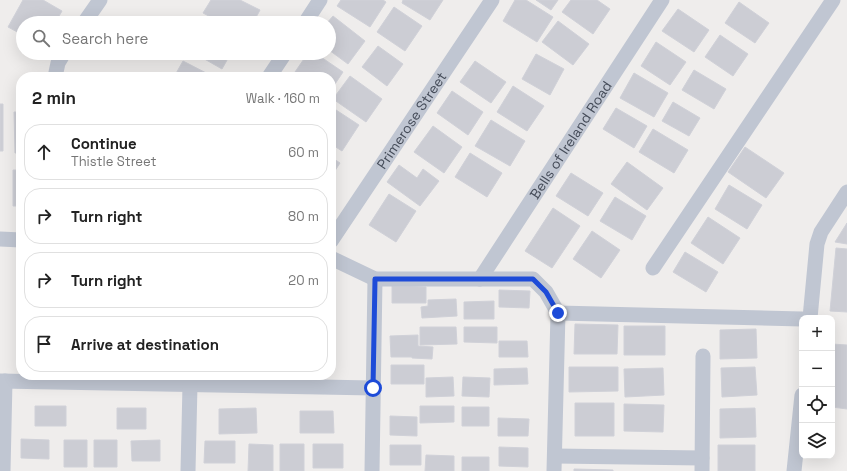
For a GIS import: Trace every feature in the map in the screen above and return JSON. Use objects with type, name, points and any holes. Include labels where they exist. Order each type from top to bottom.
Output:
[{"type":"street","points":[[89,16],[100,0]]},
{"type":"street","points":[[310,16],[320,0]]},
{"type":"street","name":"Primerose Street","points":[[336,234],[492,0]]},
{"type":"street","name":"Bells of Ireland Road","points":[[480,279],[662,0]]},
{"type":"street","points":[[654,268],[833,0]]},
{"type":"street","points":[[56,72],[60,60]]},
{"type":"street","points":[[272,72],[280,60]]},
{"type":"street","points":[[810,315],[817,244],[821,232],[847,192]]},
{"type":"street","points":[[0,240],[16,240]]},
{"type":"street","points":[[336,260],[375,279],[533,279],[546,292],[558,313],[554,471]]},
{"type":"street","points":[[372,471],[375,279]]},
{"type":"street","points":[[558,313],[799,319]]},
{"type":"street","points":[[555,456],[702,464],[703,356]]},
{"type":"street","points":[[3,471],[3,381],[72,380]]},
{"type":"street","points":[[150,380],[190,385],[373,388]]},
{"type":"street","points":[[188,471],[190,385]]},
{"type":"street","points":[[794,471],[799,423]]},
{"type":"building","points":[[23,0],[43,0],[62,11],[59,16],[16,16],[16,31],[8,27]]},
{"type":"building","points":[[211,0],[240,0],[260,10],[257,16],[209,16],[203,13]]},
{"type":"building","points":[[341,0],[383,0],[386,2],[370,27],[337,6]]},
{"type":"building","points":[[403,0],[443,0],[430,20],[402,3]]},
{"type":"building","points":[[515,0],[526,0],[553,17],[537,42],[503,21]]},
{"type":"building","points":[[536,0],[558,0],[551,10]]},
{"type":"building","points":[[571,0],[597,0],[610,9],[593,34],[562,12]]},
{"type":"building","points":[[739,2],[769,23],[755,43],[725,23]]},
{"type":"building","points":[[394,7],[422,26],[405,51],[377,32]]},
{"type":"building","points":[[678,9],[709,30],[694,52],[662,31]]},
{"type":"building","points":[[336,18],[365,41],[348,64],[336,55]]},
{"type":"building","points":[[558,21],[589,44],[573,65],[542,42]]},
{"type":"building","points":[[720,35],[748,54],[733,76],[705,57]]},
{"type":"building","points":[[656,42],[686,62],[670,85],[641,66]]},
{"type":"building","points":[[378,46],[403,64],[387,86],[362,67]]},
{"type":"building","points":[[536,54],[564,69],[550,95],[522,79]]},
{"type":"building","points":[[206,60],[227,60],[222,69]]},
{"type":"building","points":[[303,60],[325,60],[343,72],[336,82],[336,72],[295,72]]},
{"type":"building","points":[[183,61],[204,72],[177,72]]},
{"type":"building","points":[[475,61],[506,82],[491,103],[460,82]]},
{"type":"building","points":[[694,70],[726,89],[714,109],[682,90]]},
{"type":"building","points":[[634,73],[668,93],[654,117],[620,98]]},
{"type":"building","points":[[350,76],[382,99],[366,122],[336,101],[336,95]]},
{"type":"building","points":[[513,86],[544,106],[527,131],[497,112]]},
{"type":"building","points":[[452,91],[483,112],[468,135],[437,113]]},
{"type":"building","points":[[673,102],[700,118],[689,136],[662,121]]},
{"type":"building","points":[[0,104],[3,104],[3,151],[0,151]]},
{"type":"building","points":[[616,108],[647,126],[634,148],[603,129]]},
{"type":"building","points":[[336,110],[359,125],[342,151],[336,147]]},
{"type":"building","points":[[14,112],[16,112],[16,153]]},
{"type":"building","points":[[491,120],[525,141],[510,166],[475,146]]},
{"type":"building","points":[[433,126],[462,147],[444,173],[414,152]]},
{"type":"building","points":[[653,129],[688,150],[674,173],[639,152]]},
{"type":"building","points":[[745,147],[784,173],[766,198],[728,172]]},
{"type":"building","points":[[470,153],[502,173],[487,197],[455,177]]},
{"type":"building","points":[[336,160],[340,163],[336,169]]},
{"type":"building","points":[[627,162],[663,188],[647,210],[611,184]]},
{"type":"building","points":[[399,165],[417,178],[423,169],[439,181],[420,206],[387,182]]},
{"type":"building","points":[[13,170],[16,170],[16,206],[13,206]]},
{"type":"building","points":[[571,173],[603,193],[588,216],[556,196]]},
{"type":"building","points":[[729,185],[762,205],[747,229],[715,209]]},
{"type":"building","points":[[389,194],[416,211],[396,242],[369,225]]},
{"type":"building","points":[[615,197],[646,216],[632,240],[600,221]]},
{"type":"building","points":[[553,208],[580,226],[552,268],[525,251]]},
{"type":"building","points":[[708,217],[740,238],[723,264],[691,243]]},
{"type":"building","points":[[847,223],[847,244],[835,242]]},
{"type":"building","points":[[592,231],[620,250],[601,278],[573,259]]},
{"type":"building","points":[[836,248],[847,249],[847,312],[830,311]]},
{"type":"building","points":[[685,252],[718,272],[706,292],[673,272]]},
{"type":"building","points":[[392,286],[426,287],[426,303],[392,303]]},
{"type":"building","points":[[499,290],[530,291],[529,308],[499,307]]},
{"type":"building","points":[[456,299],[457,316],[422,318],[421,307],[428,306],[428,300]]},
{"type":"building","points":[[494,301],[494,319],[464,319],[464,302]]},
{"type":"building","points":[[575,324],[618,325],[617,354],[574,354]]},
{"type":"building","points":[[624,326],[665,326],[665,355],[624,355]]},
{"type":"building","points":[[420,327],[456,327],[457,344],[420,345]]},
{"type":"building","points":[[464,327],[497,327],[497,343],[464,342]]},
{"type":"building","points":[[756,329],[757,358],[720,359],[720,330]]},
{"type":"building","points":[[418,335],[418,346],[433,347],[432,359],[391,357],[390,336]]},
{"type":"building","points":[[499,341],[527,341],[528,357],[499,357]]},
{"type":"building","points":[[835,344],[847,345],[847,409],[835,407]]},
{"type":"building","points":[[391,365],[424,365],[424,384],[391,384]]},
{"type":"building","points":[[569,367],[618,367],[618,391],[569,392]]},
{"type":"building","points":[[755,367],[757,395],[722,397],[721,368]]},
{"type":"building","points":[[527,368],[528,384],[494,385],[494,369]]},
{"type":"building","points":[[663,368],[664,395],[625,397],[624,369]]},
{"type":"building","points":[[453,377],[454,396],[426,397],[426,378]]},
{"type":"building","points":[[463,377],[490,378],[489,397],[462,396]]},
{"type":"building","points":[[575,403],[614,403],[614,436],[575,436]]},
{"type":"building","points":[[624,404],[664,405],[663,432],[624,431]]},
{"type":"building","points":[[35,406],[66,406],[66,426],[35,426]]},
{"type":"building","points":[[420,406],[454,406],[454,422],[420,423]]},
{"type":"building","points":[[462,407],[489,407],[489,426],[462,426]]},
{"type":"building","points":[[117,408],[146,408],[146,429],[117,429]]},
{"type":"building","points":[[256,408],[257,433],[219,434],[219,409]]},
{"type":"building","points":[[755,408],[756,437],[720,438],[720,409]]},
{"type":"building","points":[[300,411],[333,411],[334,433],[300,433]]},
{"type":"building","points":[[390,416],[417,417],[417,436],[390,435]]},
{"type":"building","points":[[498,418],[529,419],[528,436],[498,436]]},
{"type":"building","points":[[21,439],[49,440],[49,459],[21,458]]},
{"type":"building","points":[[64,440],[87,440],[87,467],[64,467]]},
{"type":"building","points":[[94,440],[117,440],[117,467],[94,467]]},
{"type":"building","points":[[160,440],[160,461],[132,461],[131,441]]},
{"type":"building","points":[[205,441],[235,441],[235,463],[204,463]]},
{"type":"building","points":[[249,444],[273,445],[273,471],[248,471]]},
{"type":"building","points":[[280,444],[304,444],[304,471],[280,471]]},
{"type":"building","points":[[313,444],[343,444],[343,468],[313,468]]},
{"type":"building","points":[[390,445],[421,445],[421,465],[390,465]]},
{"type":"building","points":[[718,445],[755,445],[755,471],[718,471]]},
{"type":"building","points":[[499,447],[528,448],[528,467],[499,466]]},
{"type":"building","points":[[426,455],[454,456],[454,471],[425,471]]},
{"type":"building","points":[[462,457],[489,457],[489,471],[462,471]]},
{"type":"building","points":[[574,469],[613,470],[613,471],[574,471]]},
{"type":"route","points":[[373,388],[375,279],[533,279],[546,292],[558,313]]}]
